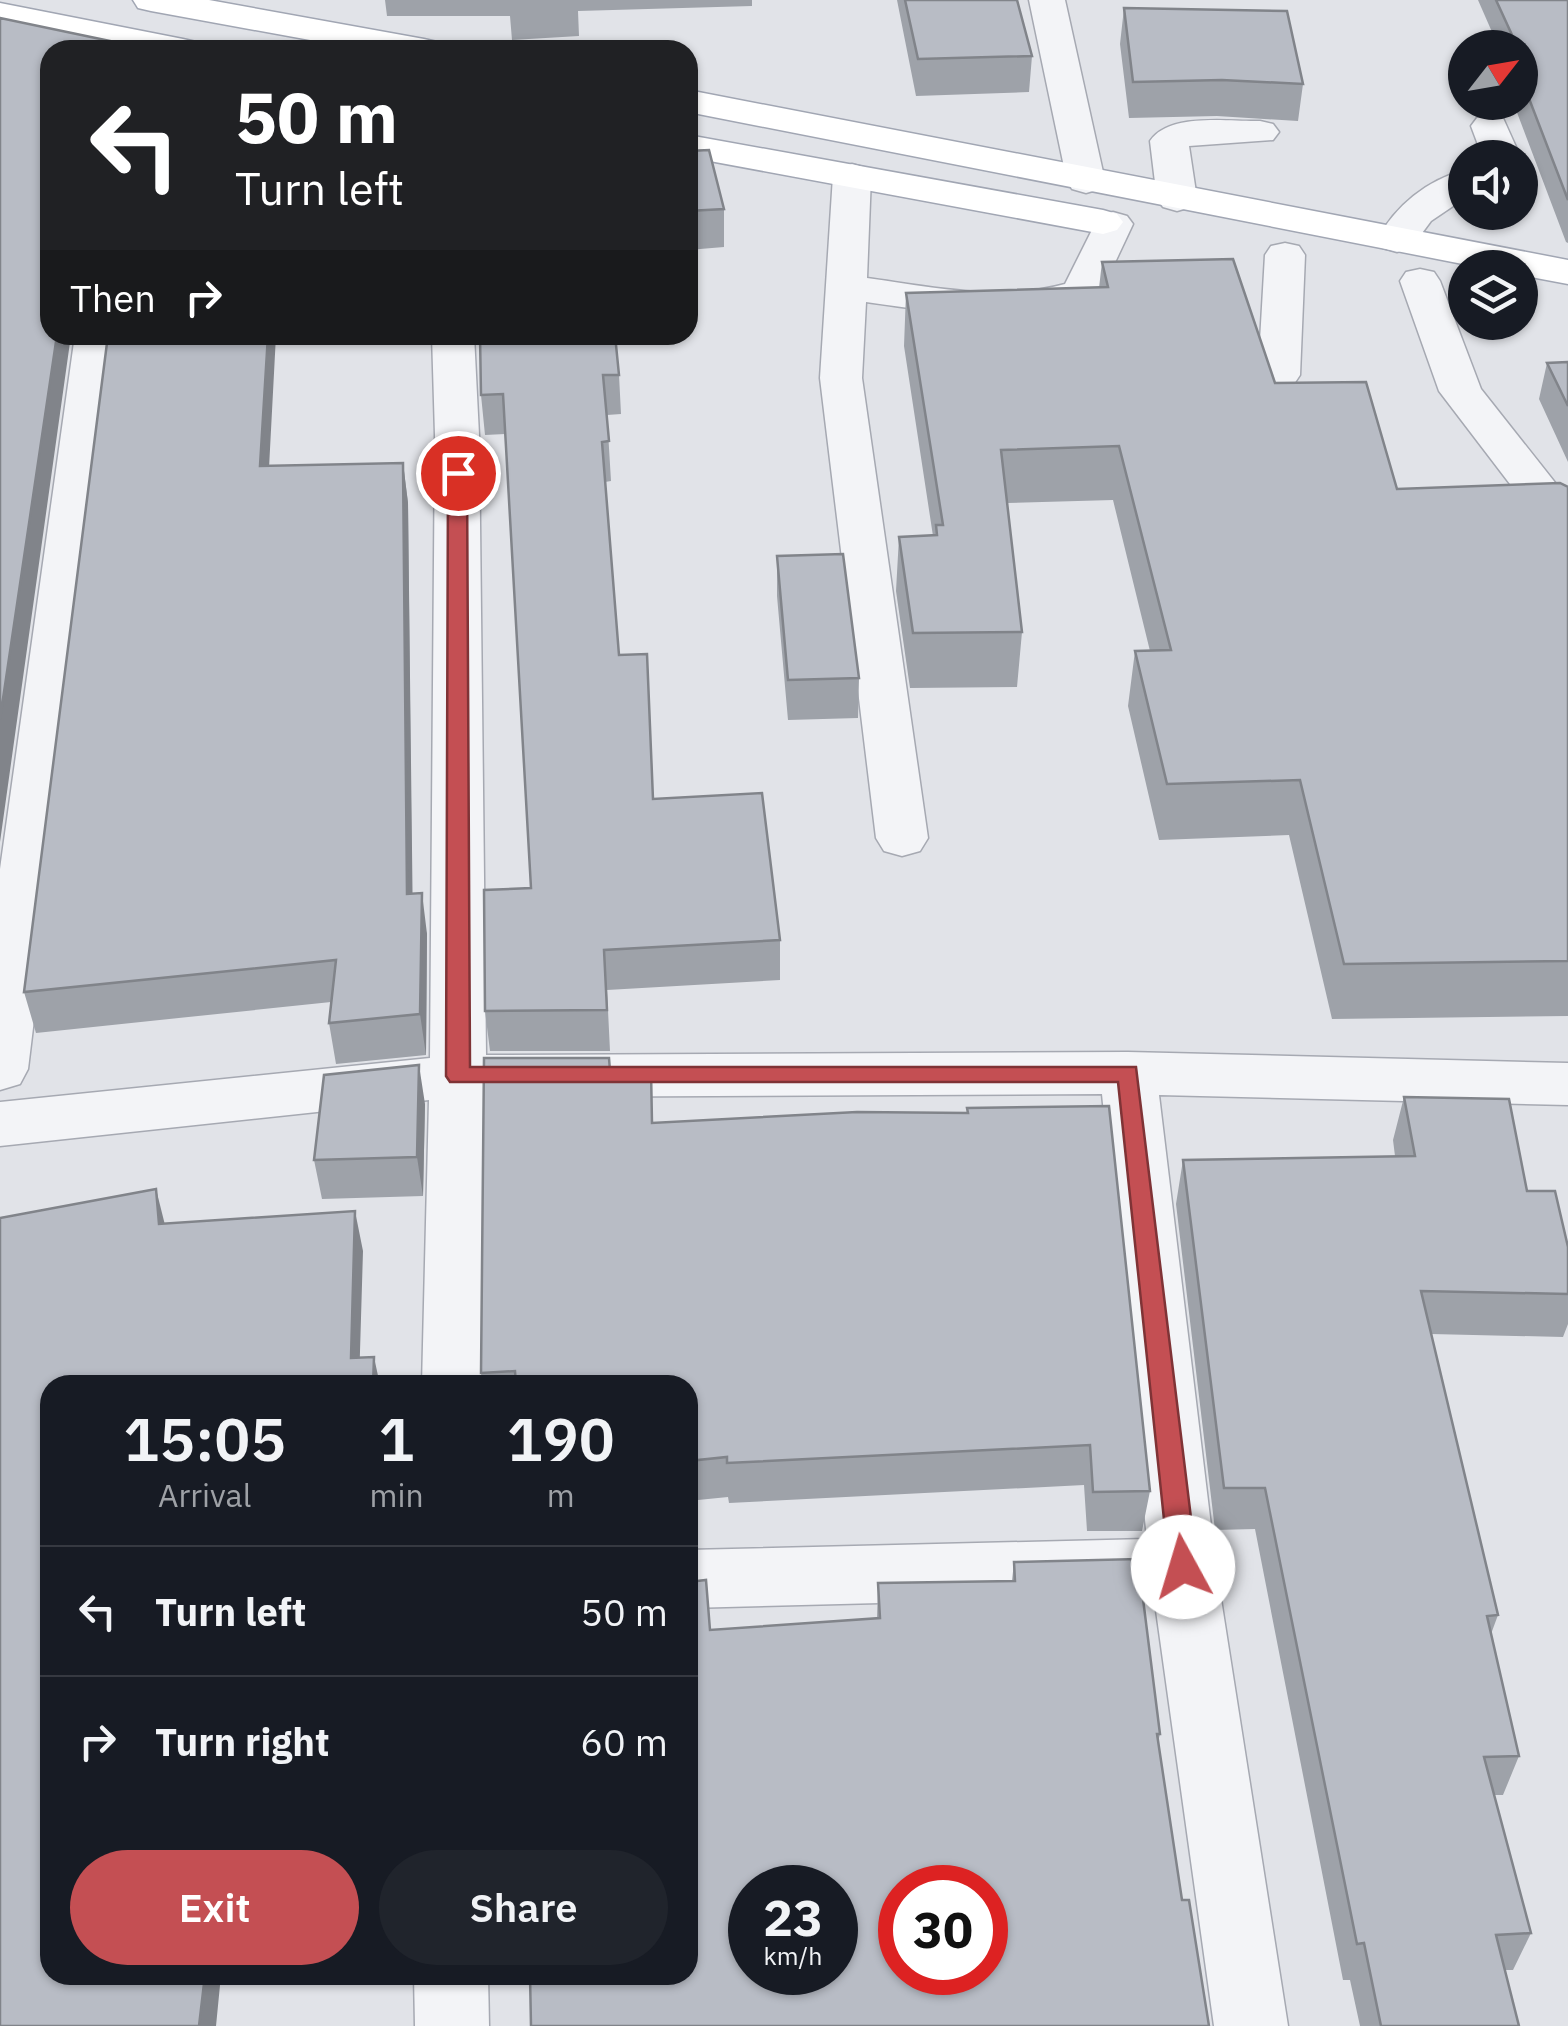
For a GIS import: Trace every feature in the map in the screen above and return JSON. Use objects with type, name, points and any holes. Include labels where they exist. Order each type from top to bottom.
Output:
[{"type":"main road","points":[[152,0],[370,40]]},
{"type":"main road","points":[[0,14],[112,40]]},
{"type":"main road","points":[[698,103],[1086,181],[1198,231],[1396,240],[1568,272]]},
{"type":"main road","points":[[698,148],[1198,231],[1448,286]]},
{"type":"main road","points":[[1538,302],[1568,308]]},
{"type":"street","points":[[1047,0],[1086,181]]},
{"type":"street","points":[[1260,132],[1180,135],[1169,141],[1198,231],[1278,375]]},
{"type":"street","points":[[852,176],[841,378],[902,838]]},
{"type":"street","points":[[1396,240],[1404,222],[1448,193]]},
{"type":"street","points":[[846,288],[1015,308],[1050,303],[1082,292],[1198,231]]},
{"type":"street","points":[[1420,280],[1460,391],[1568,529]]},
{"type":"street","points":[[1,1057],[95,345]]},
{"type":"street","points":[[452,1375],[458,1076],[458,435],[453,345]]},
{"type":"street","points":[[1128,1074],[1183,1567],[1251,2026]]},
{"type":"street","points":[[0,1124],[458,1076],[1128,1074],[1568,1084]]},
{"type":"street","points":[[698,1579],[1183,1567]]},
{"type":"street","points":[[451,1985],[452,2026]]},
{"type":"building","points":[[905,0],[1017,0],[1032,56],[918,59]]},
{"type":"building","points":[[1496,0],[1568,0],[1568,200],[1537,120],[1538,30],[1510,30]]},
{"type":"building","points":[[1124,8],[1287,11],[1303,84],[1222,80],[1133,82]]},
{"type":"building","points":[[0,18],[105,40],[40,40],[40,345],[56,345],[0,719]]},
{"type":"building","points":[[709,150],[724,209],[698,210],[698,151]]},
{"type":"building","points":[[1233,259],[1275,383],[1366,382],[1397,489],[1560,483],[1568,487],[1568,961],[1344,964],[1300,780],[1167,784],[1135,651],[1171,650],[1119,446],[1001,450],[1022,632],[913,633],[899,537],[937,535],[936,525],[943,525],[906,293],[1108,287],[1102,262]]},
{"type":"building","points":[[107,345],[267,345],[260,466],[403,463],[407,894],[422,893],[420,1014],[329,1023],[336,960],[24,992]]},
{"type":"building","points":[[480,345],[616,345],[619,375],[603,375],[609,441],[602,442],[619,655],[647,654],[653,799],[762,793],[780,940],[604,950],[607,1010],[485,1011],[484,890],[531,888],[503,394],[481,395]]},
{"type":"building","points":[[1568,362],[1568,406],[1547,363]]},
{"type":"building","points":[[843,554],[859,678],[788,680],[777,556]]},
{"type":"building","points":[[484,1058],[609,1058],[610,1071],[651,1070],[652,1123],[857,1112],[968,1113],[967,1108],[1109,1106],[1150,1491],[1093,1492],[1090,1445],[727,1463],[727,1457],[698,1460],[698,1375],[481,1373]]},
{"type":"building","points":[[419,1065],[417,1157],[314,1160],[324,1075]]},
{"type":"building","points":[[1404,1097],[1509,1099],[1527,1191],[1555,1191],[1568,1247],[1568,1294],[1421,1291],[1498,1615],[1487,1616],[1519,1756],[1484,1757],[1531,1933],[1496,1935],[1519,2026],[1381,2026],[1364,1943],[1357,1944],[1265,1488],[1224,1488],[1183,1160],[1415,1156]]},
{"type":"building","points":[[156,1189],[159,1224],[355,1211],[351,1358],[374,1357],[373,1375],[40,1375],[40,1985],[204,1985],[199,2026],[0,2026],[0,1218]]},
{"type":"building","points":[[1138,1559],[1157,1734],[1182,1900],[1189,1900],[1209,2026],[531,2026],[530,1985],[698,1985],[698,1581],[706,1580],[710,1630],[880,1618],[878,1583],[1015,1581],[1014,1562]]},
{"type":"route","points":[[458,473],[458,1076],[1128,1074],[1183,1567]]}]
